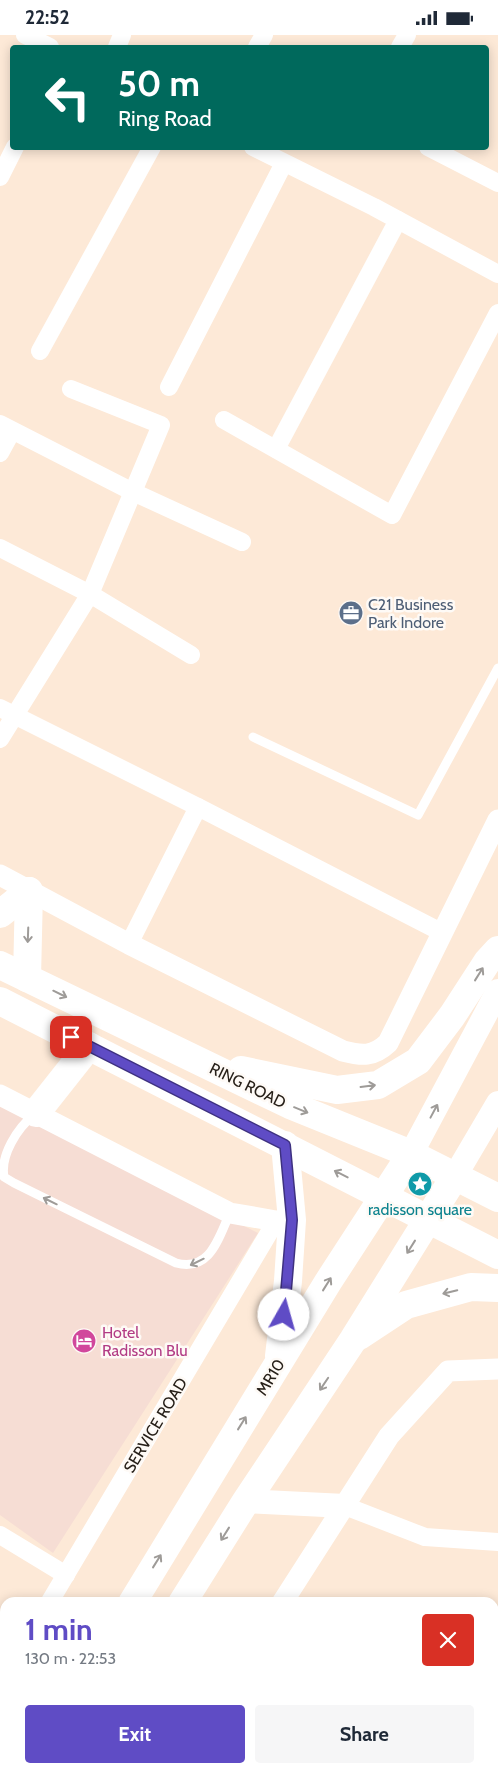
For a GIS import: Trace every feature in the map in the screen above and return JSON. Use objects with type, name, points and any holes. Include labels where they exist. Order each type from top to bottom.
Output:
[{"type":"main road","points":[[0,914],[30,891]]},
{"type":"main road","points":[[27,978],[30,891]]},
{"type":"main road","points":[[200,1062],[338,1090],[378,1085],[418,1061],[452,1017],[487,962],[498,950]]},
{"type":"main road","name":"RING ROAD","points":[[0,965],[290,1105],[411,1154],[498,1198]]},
{"type":"main road","points":[[411,1154],[498,991]]},
{"type":"main road","points":[[0,1001],[498,1255]]},
{"type":"main road","points":[[36,1113],[89,1046]]},
{"type":"main road","points":[[186,1597],[246,1501],[352,1341],[455,1176],[498,1103]]},
{"type":"main road","points":[[278,1365],[288,1281],[284,1221],[285,1145]]},
{"type":"main road","name":"MR10","points":[[136,1597],[328,1282],[411,1154]]},
{"type":"main road","points":[[352,1341],[406,1305],[471,1287],[498,1288]]},
{"type":"main road","points":[[246,1501],[345,1506]]},
{"type":"street","points":[[25,35],[46,45]]},
{"type":"street","points":[[0,177],[14,150]]},
{"type":"street","points":[[40,351],[150,150]]},
{"type":"street","points":[[259,150],[398,220],[498,274]]},
{"type":"street","points":[[434,150],[498,183]]},
{"type":"street","points":[[169,387],[284,163]]},
{"type":"street","points":[[276,449],[398,220]]},
{"type":"street","points":[[224,420],[392,515],[498,313]]},
{"type":"street","points":[[0,739],[6,712],[90,594],[162,425],[71,389]]},
{"type":"street","points":[[0,453],[6,427],[133,492],[242,543]]},
{"type":"street","points":[[0,548],[90,594],[191,655]]},
{"type":"street","points":[[6,712],[198,807],[443,933]]},
{"type":"street","points":[[129,944],[198,807]]},
{"type":"street","points":[[0,875],[129,944],[343,1051],[360,1056],[370,1055],[388,1043],[496,830]]},
{"type":"street","points":[[0,1095],[230,1213],[284,1221]]},
{"type":"street","name":"SERVICE ROAD","points":[[53,1597],[284,1221]]},
{"type":"street","points":[[286,1597],[389,1436],[448,1371],[498,1369]]},
{"type":"street","points":[[345,1506],[425,1537],[498,1543]]},
{"type":"street","points":[[0,1535],[66,1575]]},
{"type":"lane","points":[[253,737],[418,815],[498,668]]},
{"type":"lane","points":[[36,1113],[22,1126],[7,1152],[2,1166],[4,1177],[14,1183],[176,1263],[188,1266],[199,1263],[208,1255],[230,1213]]},
{"type":"shaded area","points":[[0,1103],[258,1233],[53,1553],[0,1515]]},
{"type":"place","name":"C21 Business Park Indore","points":[[351,613]]},
{"type":"place","name":"radisson square","points":[[420,1184]]},
{"type":"place","name":"Hotel Radisson Blu","points":[[84,1341]]},
{"type":"route","points":[[71,1037],[285,1145],[292,1220],[284,1315]]}]
